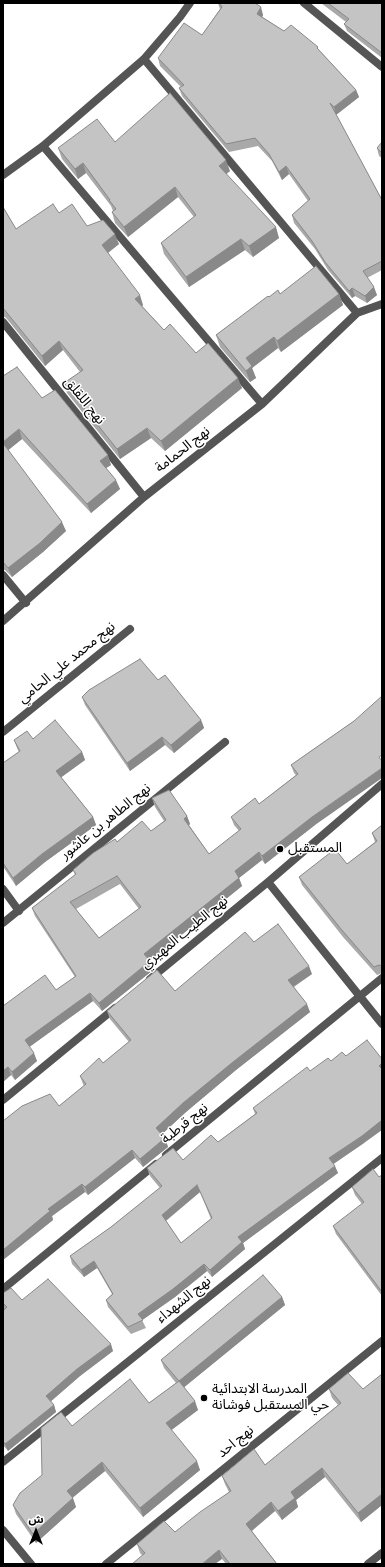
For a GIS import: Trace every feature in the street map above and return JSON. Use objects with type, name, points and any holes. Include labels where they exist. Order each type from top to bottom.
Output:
[{"type":"street","points":[[3,175],[44,146],[144,59],[190,3]]},
{"type":"street","points":[[304,3],[382,67]]},
{"type":"street","points":[[144,59],[357,314]]},
{"type":"street","points":[[44,146],[262,404]]},
{"type":"street","name":"نهج الحمامة","points":[[3,621],[144,497],[262,404],[357,314],[382,304]]},
{"type":"street","name":"نهج اللقلق","points":[[3,322],[144,497]]},
{"type":"street","points":[[3,575],[26,602]]},
{"type":"street","name":"نهج محمد علي الحامي","points":[[3,732],[130,629]]},
{"type":"street","name":"نهج الطاهر بن عاشور","points":[[3,923],[225,742]]},
{"type":"street","name":"نهج الطيب المهيري","points":[[145,984],[268,882],[382,784]]},
{"type":"street","points":[[268,882],[382,1024]]},
{"type":"street","points":[[3,889],[18,911]]},
{"type":"street","name":"نهج قرطبة","points":[[3,1289],[361,997],[382,978]]},
{"type":"street","points":[[3,1100],[120,1004]]},
{"type":"street","name":"نهج الشهداء","points":[[3,1462],[382,1158]]},
{"type":"street","name":"نهج احد","points":[[106,1564],[382,1340]]},
{"type":"street","points":[[3,1530],[31,1564]]},
{"type":"street","points":[[373,1562],[382,1553]]},
{"type":"building","points":[[219,3],[255,3],[261,7],[257,14],[284,31],[291,25],[318,47],[317,48],[356,90],[334,107],[330,103],[382,200],[382,261],[363,271],[374,287],[365,296],[352,288],[349,291],[325,262],[312,241],[292,215],[310,199],[286,166],[279,172],[269,154],[255,138],[226,144],[179,88],[184,85],[158,58],[184,23],[202,35],[222,7]]},
{"type":"building","points":[[328,3],[382,3],[382,53],[344,24],[349,19]]},
{"type":"building","points":[[170,93],[226,160],[219,166],[276,227],[249,246],[241,239],[186,277],[161,243],[196,215],[175,187],[124,227],[112,212],[116,209],[83,163],[75,169],[58,148],[97,119],[115,142]]},
{"type":"building","points":[[382,142],[382,153],[377,148]]},
{"type":"building","points":[[53,204],[59,213],[72,204],[87,226],[103,220],[115,234],[102,245],[140,295],[135,299],[164,330],[170,324],[196,353],[208,343],[238,378],[161,441],[147,428],[117,449],[64,383],[83,370],[59,341],[42,356],[3,308],[3,207],[16,229]]},
{"type":"building","points":[[316,266],[339,294],[277,341],[274,337],[246,358],[252,366],[246,371],[216,335],[268,296],[269,297],[278,290],[280,294]]},
{"type":"building","points":[[17,367],[42,398],[55,390],[108,455],[100,461],[116,480],[87,504],[19,429],[3,442],[3,376]]},
{"type":"building","points":[[3,443],[62,522],[40,543],[8,568],[3,562]]},
{"type":"building","points":[[140,659],[158,680],[165,675],[201,720],[171,745],[162,737],[127,763],[82,697],[89,690]]},
{"type":"building","points":[[382,696],[382,755],[379,757],[382,761],[382,768],[312,817],[262,856],[259,852],[235,871],[239,878],[144,954],[150,961],[99,1003],[90,993],[25,1040],[34,1053],[12,1072],[8,1067],[3,1071],[3,1006],[45,975],[56,990],[76,976],[32,908],[76,874],[73,870],[93,853],[115,839],[117,842],[142,821],[151,831],[166,820],[152,798],[169,790],[187,816],[184,819],[209,854],[241,829],[231,817],[255,798],[259,804],[298,774],[291,765],[354,721]],"holes":[[[117,876],[141,907],[99,938],[70,902]]]},
{"type":"building","points":[[55,720],[82,752],[56,771],[93,817],[42,854],[13,878],[3,863],[3,763],[20,751],[14,740],[27,731],[33,739]]},
{"type":"building","points":[[382,825],[382,966],[379,965],[374,967],[299,877],[335,849],[347,864],[377,841],[372,833]]},
{"type":"building","points":[[278,924],[309,966],[288,980],[307,1004],[183,1103],[156,1128],[165,1138],[140,1159],[132,1150],[85,1187],[82,1184],[48,1209],[50,1211],[3,1250],[3,1121],[22,1106],[50,1094],[59,1106],[86,1084],[80,1076],[99,1058],[103,1063],[131,1040],[107,1011],[157,970],[175,991],[245,932],[254,942]]},
{"type":"building","points":[[367,1040],[382,1059],[382,1063],[379,1066],[382,1069],[382,1120],[362,1136],[329,1158],[335,1166],[238,1237],[242,1242],[210,1270],[204,1264],[173,1289],[138,1314],[143,1320],[128,1327],[106,1300],[113,1294],[94,1261],[81,1270],[70,1256],[111,1227],[162,1186],[147,1168],[173,1148],[183,1160],[211,1135],[218,1142],[257,1113],[253,1108],[307,1067],[310,1071],[328,1058],[331,1061],[342,1052],[346,1056]],"holes":[[[197,1185],[212,1218],[181,1243],[162,1215]]]},
{"type":"building","points":[[373,1169],[379,1177],[382,1175],[382,1292],[333,1226],[364,1202],[352,1187]]},
{"type":"building","points":[[263,1275],[282,1297],[179,1381],[161,1360]]},
{"type":"building","points":[[48,1279],[111,1344],[77,1369],[46,1396],[54,1405],[5,1444],[3,1441],[3,1311],[7,1307],[3,1303],[3,1293],[11,1288],[22,1300]]},
{"type":"building","points":[[348,1373],[363,1389],[382,1374],[382,1494],[358,1513],[322,1468],[291,1492],[295,1498],[278,1511],[271,1502],[246,1524],[277,1564],[230,1564],[219,1550],[202,1564],[132,1564],[145,1553],[137,1544],[164,1521],[175,1532],[200,1512],[231,1491],[222,1476],[254,1449],[265,1465],[341,1403],[329,1389]]},
{"type":"building","points":[[130,1379],[149,1403],[179,1381],[195,1401],[166,1423],[197,1461],[140,1508],[102,1462],[67,1491],[73,1498],[33,1534],[13,1505],[20,1493],[42,1475],[41,1428],[61,1412],[72,1426]]},
{"type":"place","name":"المستقبل","points":[[280,849]]},
{"type":"place","name":"المدرسة الابتدائية حي المستقبل فوشانة","points":[[204,1398]]}]
